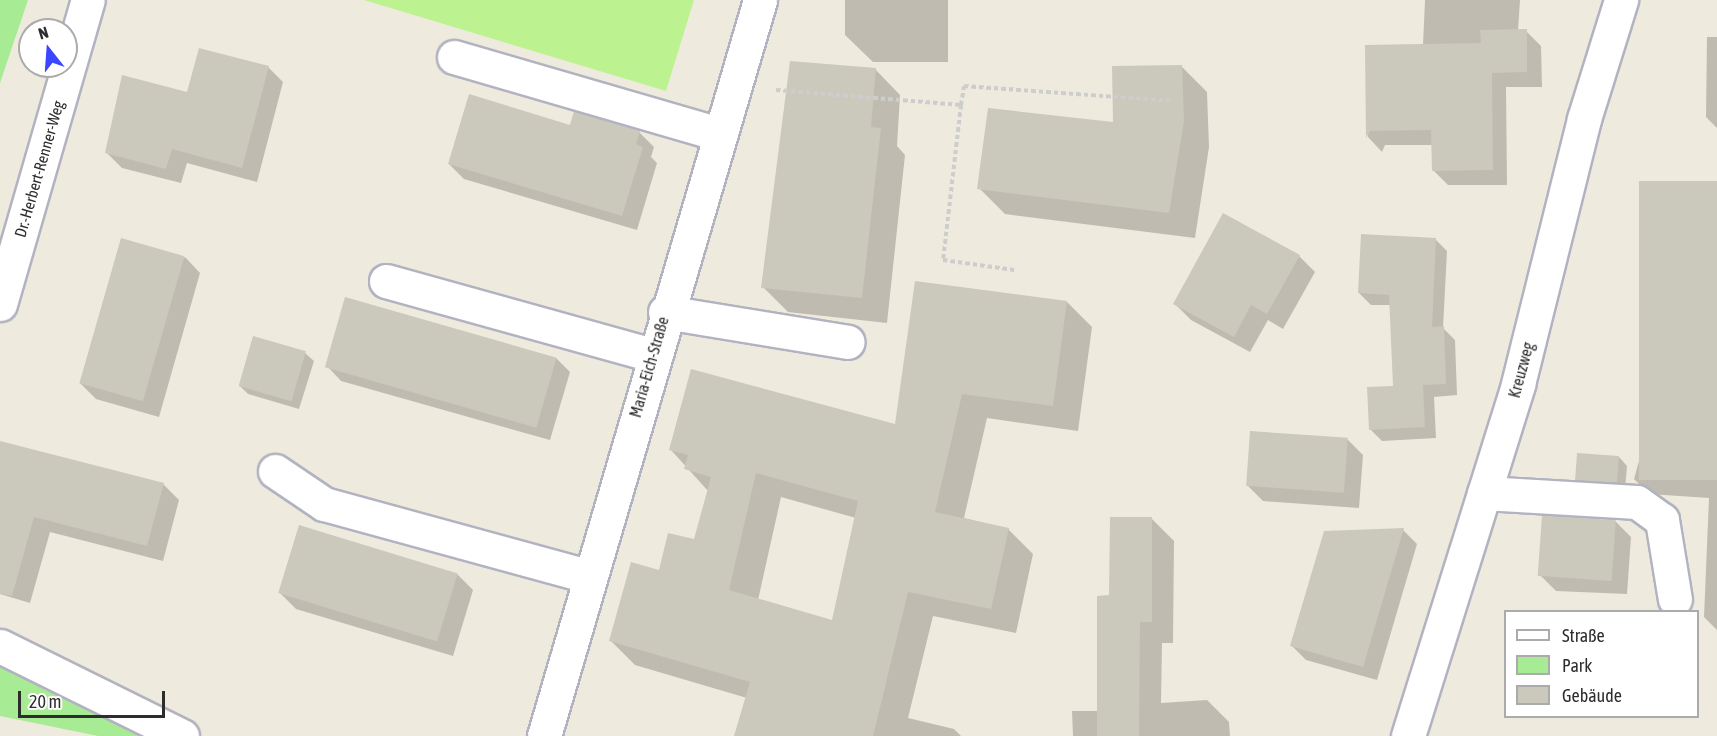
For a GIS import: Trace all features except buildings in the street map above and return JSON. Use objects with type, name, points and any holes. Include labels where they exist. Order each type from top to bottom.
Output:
[{"type":"street","name":"Dr.-Herbert-Renner-Weg","points":[[0,304],[88,0]]},
{"type":"street","name":"Maria-Eich-Straße","points":[[544,736],[652,355],[760,0]]},
{"type":"street","name":"Kreuzweg","points":[[1408,736],[1484,493],[1621,0]]},
{"type":"street","points":[[454,57],[719,134]]},
{"type":"street","points":[[386,281],[652,355]]},
{"type":"street","points":[[665,312],[848,342]]},
{"type":"street","points":[[275,471],[324,504],[590,577]]},
{"type":"street","points":[[1484,493],[1637,501],[1662,520],[1675,599]]},
{"type":"street","points":[[0,646],[182,736]]},
{"type":"path","points":[[1014,270],[944,260],[964,86],[1171,101]]},
{"type":"path","points":[[734,87],[961,105]]},
{"type":"green space","points":[[0,0],[28,0],[22,18],[18,18],[18,30],[0,83]]},
{"type":"green space","points":[[364,0],[694,0],[666,91]]},
{"type":"green space","points":[[0,663],[147,736],[98,736],[0,716]]}]
